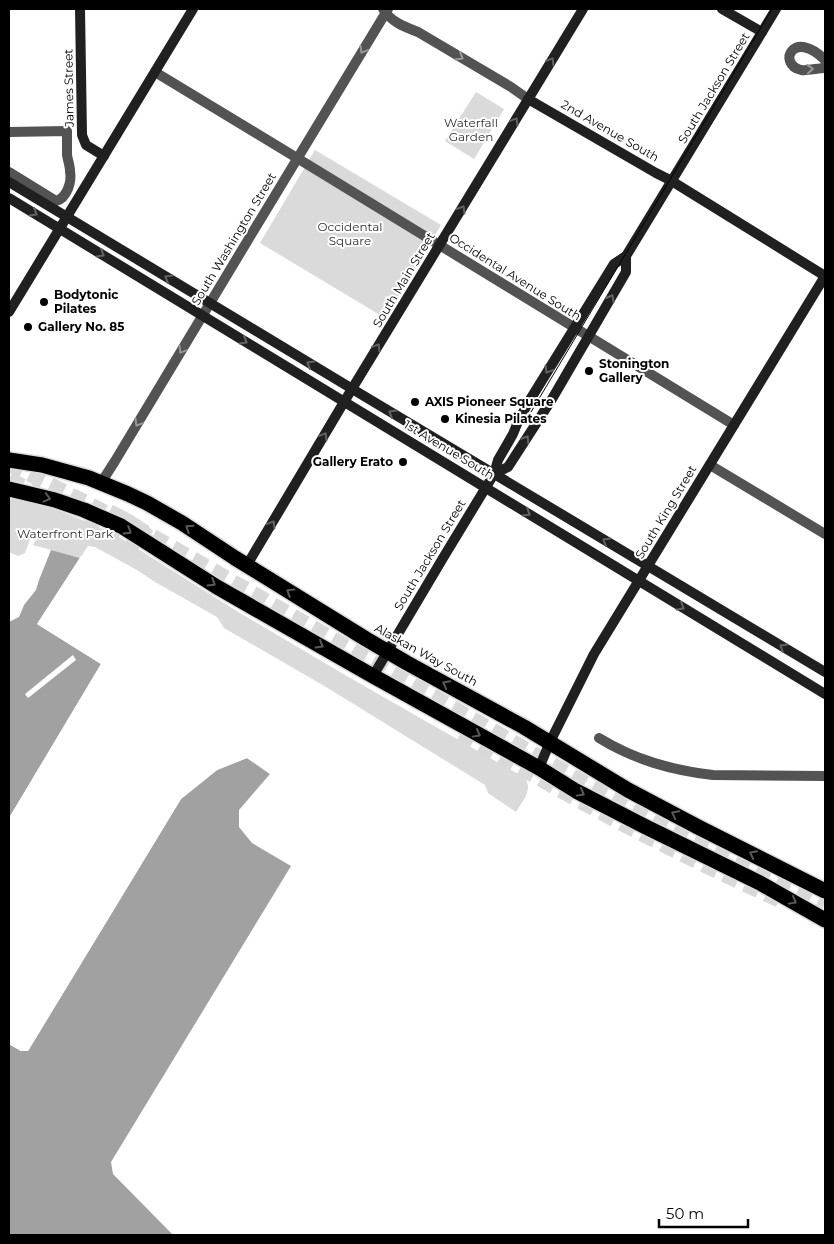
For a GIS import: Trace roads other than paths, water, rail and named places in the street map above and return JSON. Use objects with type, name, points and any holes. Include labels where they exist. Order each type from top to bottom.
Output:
[{"type":"highway","name":"Alaskan Way South","points":[[9,460],[42,465],[87,477],[128,494],[161,511],[387,652],[550,742],[628,790],[825,890]]},
{"type":"highway","points":[[9,489],[55,500],[121,526],[216,586],[539,768],[576,791],[760,883],[825,920]]},
{"type":"main road","name":"James Street","points":[[80,9],[82,136],[86,145],[104,156]]},
{"type":"main road","points":[[9,312],[12,301],[104,156],[193,9]]},
{"type":"main road","name":"South Main Street","points":[[247,565],[583,9]]},
{"type":"main road","points":[[722,9],[762,32]]},
{"type":"main road","name":"South Jackson Street","points":[[373,676],[494,474],[498,460],[517,424],[574,328],[614,264],[626,256],[776,9]]},
{"type":"main road","name":"2nd Avenue South","points":[[528,99],[672,181],[825,276]]},
{"type":"main road","name":"1st Avenue South","points":[[9,182],[825,672]]},
{"type":"main road","name":"1st Avenue South","points":[[9,198],[825,694]]},
{"type":"main road","name":"South Jackson Street","points":[[494,474],[508,467],[552,399],[626,272],[626,256]]},
{"type":"main road","name":"South King Street","points":[[539,768],[594,654],[825,276]]},
{"type":"street","name":"2nd Avenue South","points":[[385,10],[397,23],[418,32],[528,99]]},
{"type":"street","name":"South Washington Street","points":[[101,483],[385,10]]},
{"type":"street","points":[[825,60],[803,46],[795,47],[789,57],[795,66],[802,70],[825,68]]},
{"type":"street","name":"Occidental Avenue South","points":[[155,72],[734,426]]},
{"type":"street","points":[[9,132],[67,131],[70,183],[63,197],[56,200],[9,172]]},
{"type":"street","points":[[710,465],[825,534]]},
{"type":"street","points":[[599,738],[642,760],[696,773],[825,776]]},
{"type":"tunnel","points":[[9,464],[147,533],[667,829],[825,903]]},
{"type":"tunnel","points":[[9,479],[34,492]]},
{"type":"tunnel","points":[[86,518],[142,546]]},
{"type":"tunnel","points":[[461,733],[618,821],[698,862],[779,900]]},
{"type":"tram line","points":[[531,412],[772,9]]},
{"type":"place","name":"Bodytonic Pilates","points":[[44,302]]},
{"type":"place","name":"Gallery No. 85","points":[[28,327]]},
{"type":"place","name":"Stonington Gallery","points":[[589,371]]},
{"type":"place","name":"AXIS Pioneer Square","points":[[415,402]]},
{"type":"place","name":"Kinesia Pilates","points":[[445,419]]},
{"type":"place","name":"Gallery Erato","points":[[403,462]]},
{"type":"park label","name":"Waterfall Garden","points":[[471,130]]},
{"type":"park label","name":"Occidental Square","points":[[350,234]]},
{"type":"park label","name":"Waterfront Park","points":[[65,534]]}]
